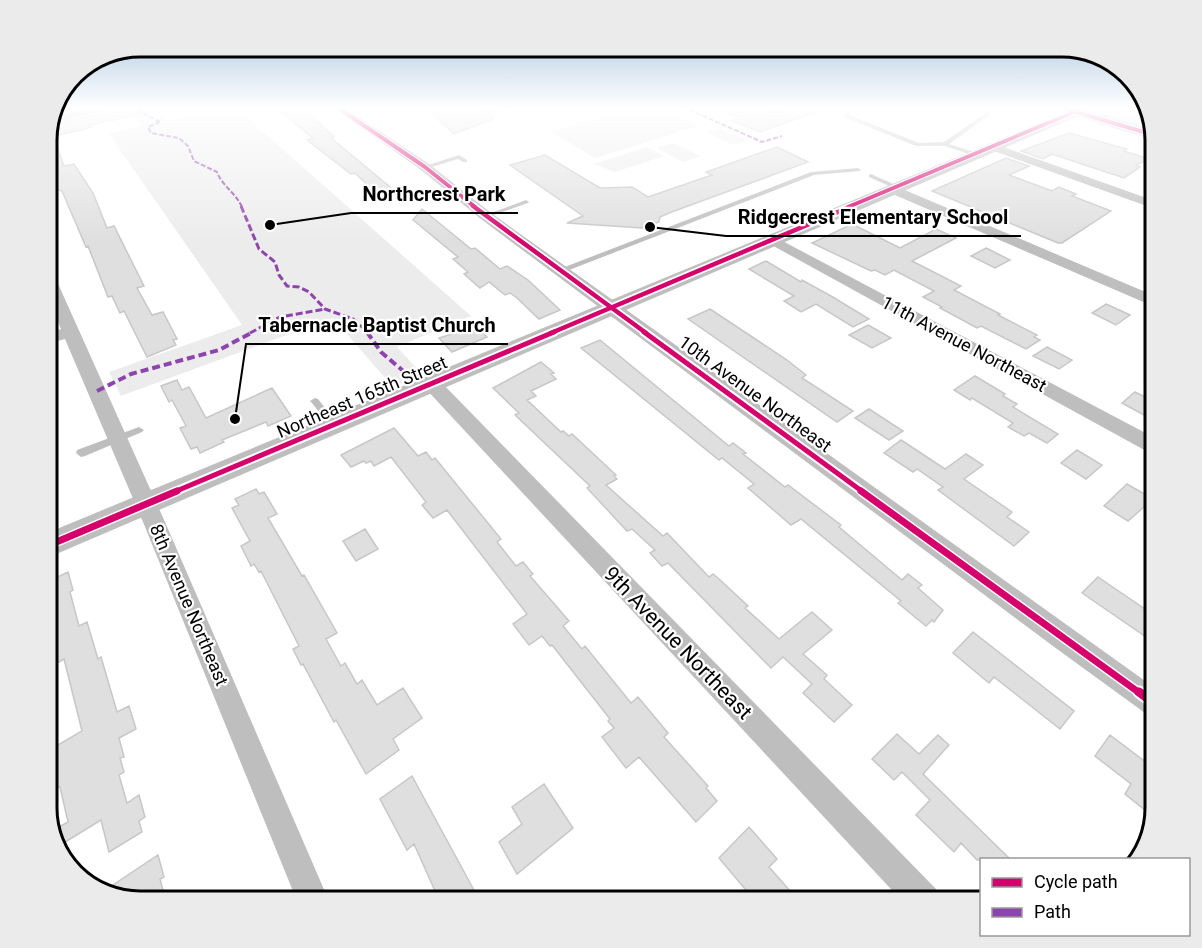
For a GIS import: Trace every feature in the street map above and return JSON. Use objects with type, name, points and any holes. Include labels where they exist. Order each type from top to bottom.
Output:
[{"type":"street","name":"10th Avenue Northeast","points":[[402,151],[486,216],[1145,697]]},
{"type":"street","name":"Northeast 165th Street","points":[[57,542],[982,151]]},
{"type":"street","points":[[1004,151],[1145,201]]},
{"type":"street","points":[[895,188],[1145,298]]},
{"type":"street","name":"11th Avenue Northeast","points":[[773,240],[1145,442]]},
{"type":"street","name":"8th Avenue Northeast","points":[[57,300],[71,332],[128,434],[146,504],[308,891]]},
{"type":"street","points":[[57,336],[71,332]]},
{"type":"street","name":"9th Avenue Northeast","points":[[432,384],[914,891]]},
{"type":"lane","points":[[967,151],[975,154]]},
{"type":"lane","points":[[425,167],[459,157],[465,161]]},
{"type":"lane","points":[[561,270],[813,173],[858,170]]},
{"type":"lane","points":[[871,176],[895,188]]},
{"type":"lane","points":[[486,216],[526,202]]},
{"type":"lane","points":[[315,401],[334,425]]},
{"type":"lane","points":[[81,453],[128,434]]},
{"type":"shaded area","points":[[121,151],[285,151],[471,316],[397,347],[422,374],[393,387],[333,318],[121,396],[109,372],[242,325]]},
{"type":"shaded area","points":[[584,151],[617,151],[595,158]]},
{"type":"shaded area","points":[[634,151],[655,151],[664,156],[615,172],[594,164]]},
{"type":"shaded area","points":[[663,151],[690,151],[700,156],[683,162]]},
{"type":"building","points":[[57,151],[64,166],[74,164],[93,193],[107,228],[114,226],[144,286],[137,288],[152,315],[163,312],[177,339],[173,340],[176,345],[147,357],[124,311],[120,313],[112,296],[108,297],[88,246],[86,247],[62,191],[57,189]]},
{"type":"building","points":[[322,151],[347,151],[396,192],[380,197],[355,173],[351,174]]},
{"type":"building","points":[[765,151],[786,151],[808,162],[669,213],[660,217],[659,222],[642,228],[567,223],[583,216],[510,165],[545,155],[600,188],[632,187],[648,197],[712,175],[706,172]]},
{"type":"building","points":[[1022,151],[1125,151],[1145,158],[1145,161],[1136,165],[1140,167],[1124,178],[1052,154],[1043,159]]},
{"type":"building","points":[[1006,158],[1029,166],[1009,175],[1052,191],[1059,187],[1076,194],[1072,196],[1111,211],[1062,243],[1058,243],[932,191]]},
{"type":"building","points":[[422,209],[471,249],[475,248],[500,269],[507,266],[528,280],[560,310],[539,319],[510,293],[505,295],[489,282],[480,288],[464,274],[468,272],[453,259],[458,257],[413,220]]},
{"type":"building","points":[[852,224],[900,248],[936,229],[956,238],[912,261],[961,286],[954,290],[1037,335],[1034,337],[1040,340],[1026,349],[981,326],[977,328],[940,308],[942,307],[923,297],[934,291],[894,270],[885,275],[875,270],[871,271],[812,243]]},
{"type":"building","points":[[986,248],[1010,260],[995,268],[971,256]]},
{"type":"building","points":[[766,261],[869,319],[853,327],[816,304],[801,312],[784,301],[794,296],[749,269]]},
{"type":"building","points":[[1106,304],[1130,315],[1116,325],[1092,313]]},
{"type":"building","points":[[710,309],[787,360],[806,375],[802,378],[853,411],[837,422],[688,319]]},
{"type":"building","points":[[868,325],[891,338],[872,348],[849,335]]},
{"type":"building","points":[[476,326],[487,337],[452,352],[439,338]]},
{"type":"building","points":[[600,340],[729,446],[733,443],[746,453],[743,454],[785,487],[788,485],[841,525],[839,527],[902,580],[908,574],[922,585],[918,588],[943,610],[934,622],[932,620],[926,626],[898,603],[901,601],[801,519],[791,525],[748,488],[754,484],[722,458],[719,460],[581,348]]},
{"type":"building","points":[[1047,347],[1072,360],[1059,369],[1033,356]]},
{"type":"building","points":[[541,362],[554,373],[551,374],[556,379],[531,391],[536,396],[527,400],[561,432],[569,436],[572,434],[616,475],[614,476],[617,479],[606,485],[663,536],[667,533],[709,577],[713,574],[719,579],[748,606],[745,608],[779,639],[812,612],[832,630],[803,654],[827,675],[824,679],[852,705],[834,722],[803,693],[812,684],[783,657],[771,668],[668,563],[662,566],[650,553],[655,550],[632,529],[627,531],[587,488],[590,486],[515,415],[519,413],[493,388]]},
{"type":"building","points":[[975,376],[1005,394],[1003,396],[1017,404],[1013,407],[1058,434],[1047,443],[1029,433],[1024,436],[1008,427],[1013,423],[972,398],[970,400],[954,390]]},
{"type":"building","points":[[177,380],[182,390],[189,387],[206,418],[272,388],[291,416],[268,426],[266,422],[222,440],[224,442],[200,453],[197,447],[191,449],[180,428],[186,426],[172,400],[169,402],[161,386]]},
{"type":"building","points":[[1135,392],[1145,397],[1145,416],[1122,403]]},
{"type":"building","points":[[869,409],[903,431],[889,440],[855,418]]},
{"type":"building","points":[[394,428],[418,456],[426,452],[432,460],[435,458],[501,539],[497,542],[516,566],[523,562],[533,574],[530,576],[569,621],[563,626],[582,649],[585,646],[631,703],[638,697],[668,733],[664,737],[708,786],[706,788],[717,801],[696,822],[639,757],[626,768],[602,737],[614,728],[608,721],[610,719],[552,645],[550,646],[542,636],[529,645],[513,624],[527,614],[447,510],[433,518],[422,505],[426,502],[391,457],[374,466],[371,461],[366,463],[364,461],[351,467],[341,455]]},
{"type":"building","points":[[901,440],[945,469],[966,454],[983,465],[964,479],[1012,512],[1007,517],[1029,532],[1014,546],[938,490],[943,487],[917,469],[913,472],[884,453]]},
{"type":"building","points":[[1077,450],[1102,465],[1086,479],[1061,463]]},
{"type":"building","points":[[1127,484],[1145,494],[1145,506],[1128,521],[1104,506]]},
{"type":"building","points":[[256,489],[259,494],[264,492],[277,514],[268,518],[337,633],[326,639],[341,666],[345,663],[357,684],[362,680],[377,705],[403,688],[422,718],[393,739],[399,750],[366,774],[336,720],[334,722],[303,664],[301,665],[293,649],[299,646],[261,571],[259,572],[254,564],[251,566],[241,546],[250,541],[232,508],[239,505],[235,499]]},
{"type":"building","points":[[365,529],[378,549],[356,561],[343,541]]},
{"type":"building","points":[[68,572],[73,590],[70,592],[79,626],[87,622],[98,659],[101,657],[117,712],[129,706],[136,729],[119,738],[124,757],[120,758],[124,772],[119,775],[127,803],[139,795],[145,817],[139,821],[142,832],[109,852],[101,820],[65,842],[60,829],[60,827],[68,822],[60,787],[57,787],[57,746],[82,731],[64,659],[57,663],[57,577]]},
{"type":"building","points":[[1098,577],[1145,609],[1145,636],[1082,593]]},
{"type":"building","points":[[973,632],[1074,711],[1060,729],[994,677],[989,683],[953,653]]},
{"type":"building","points":[[897,734],[919,754],[938,735],[949,745],[923,774],[1009,858],[980,858],[977,860],[961,843],[954,852],[916,815],[930,800],[902,772],[894,780],[872,759]]},
{"type":"building","points":[[1110,735],[1145,761],[1145,810],[1125,794],[1131,784],[1095,756]]},
{"type":"building","points":[[412,776],[474,891],[435,891],[414,844],[407,850],[380,799]]},
{"type":"building","points":[[544,784],[573,828],[517,874],[499,842],[522,824],[512,807]]},
{"type":"building","points":[[749,827],[777,859],[769,867],[790,891],[747,891],[719,858]]},
{"type":"building","points":[[158,855],[164,877],[160,879],[163,891],[130,890],[112,886]]},
{"type":"marked path","points":[[191,151],[194,161],[217,172],[220,180],[239,200],[259,249],[275,262],[279,275],[287,286],[304,289],[314,295],[325,309],[353,319],[371,335],[381,352],[416,382]]},
{"type":"marked path","points":[[97,391],[131,374],[219,350],[280,317],[325,309]]},
{"type":"cycle path","points":[[402,151],[486,216],[1145,697]]},
{"type":"cycle path","points":[[57,542],[981,151]]},
{"type":"place","name":"Northcrest Park","points":[[270,225]]},
{"type":"place","name":"Ridgecrest Elementary School","points":[[650,227]]},
{"type":"place","name":"Tabernacle Baptist Church","points":[[235,419]]}]
